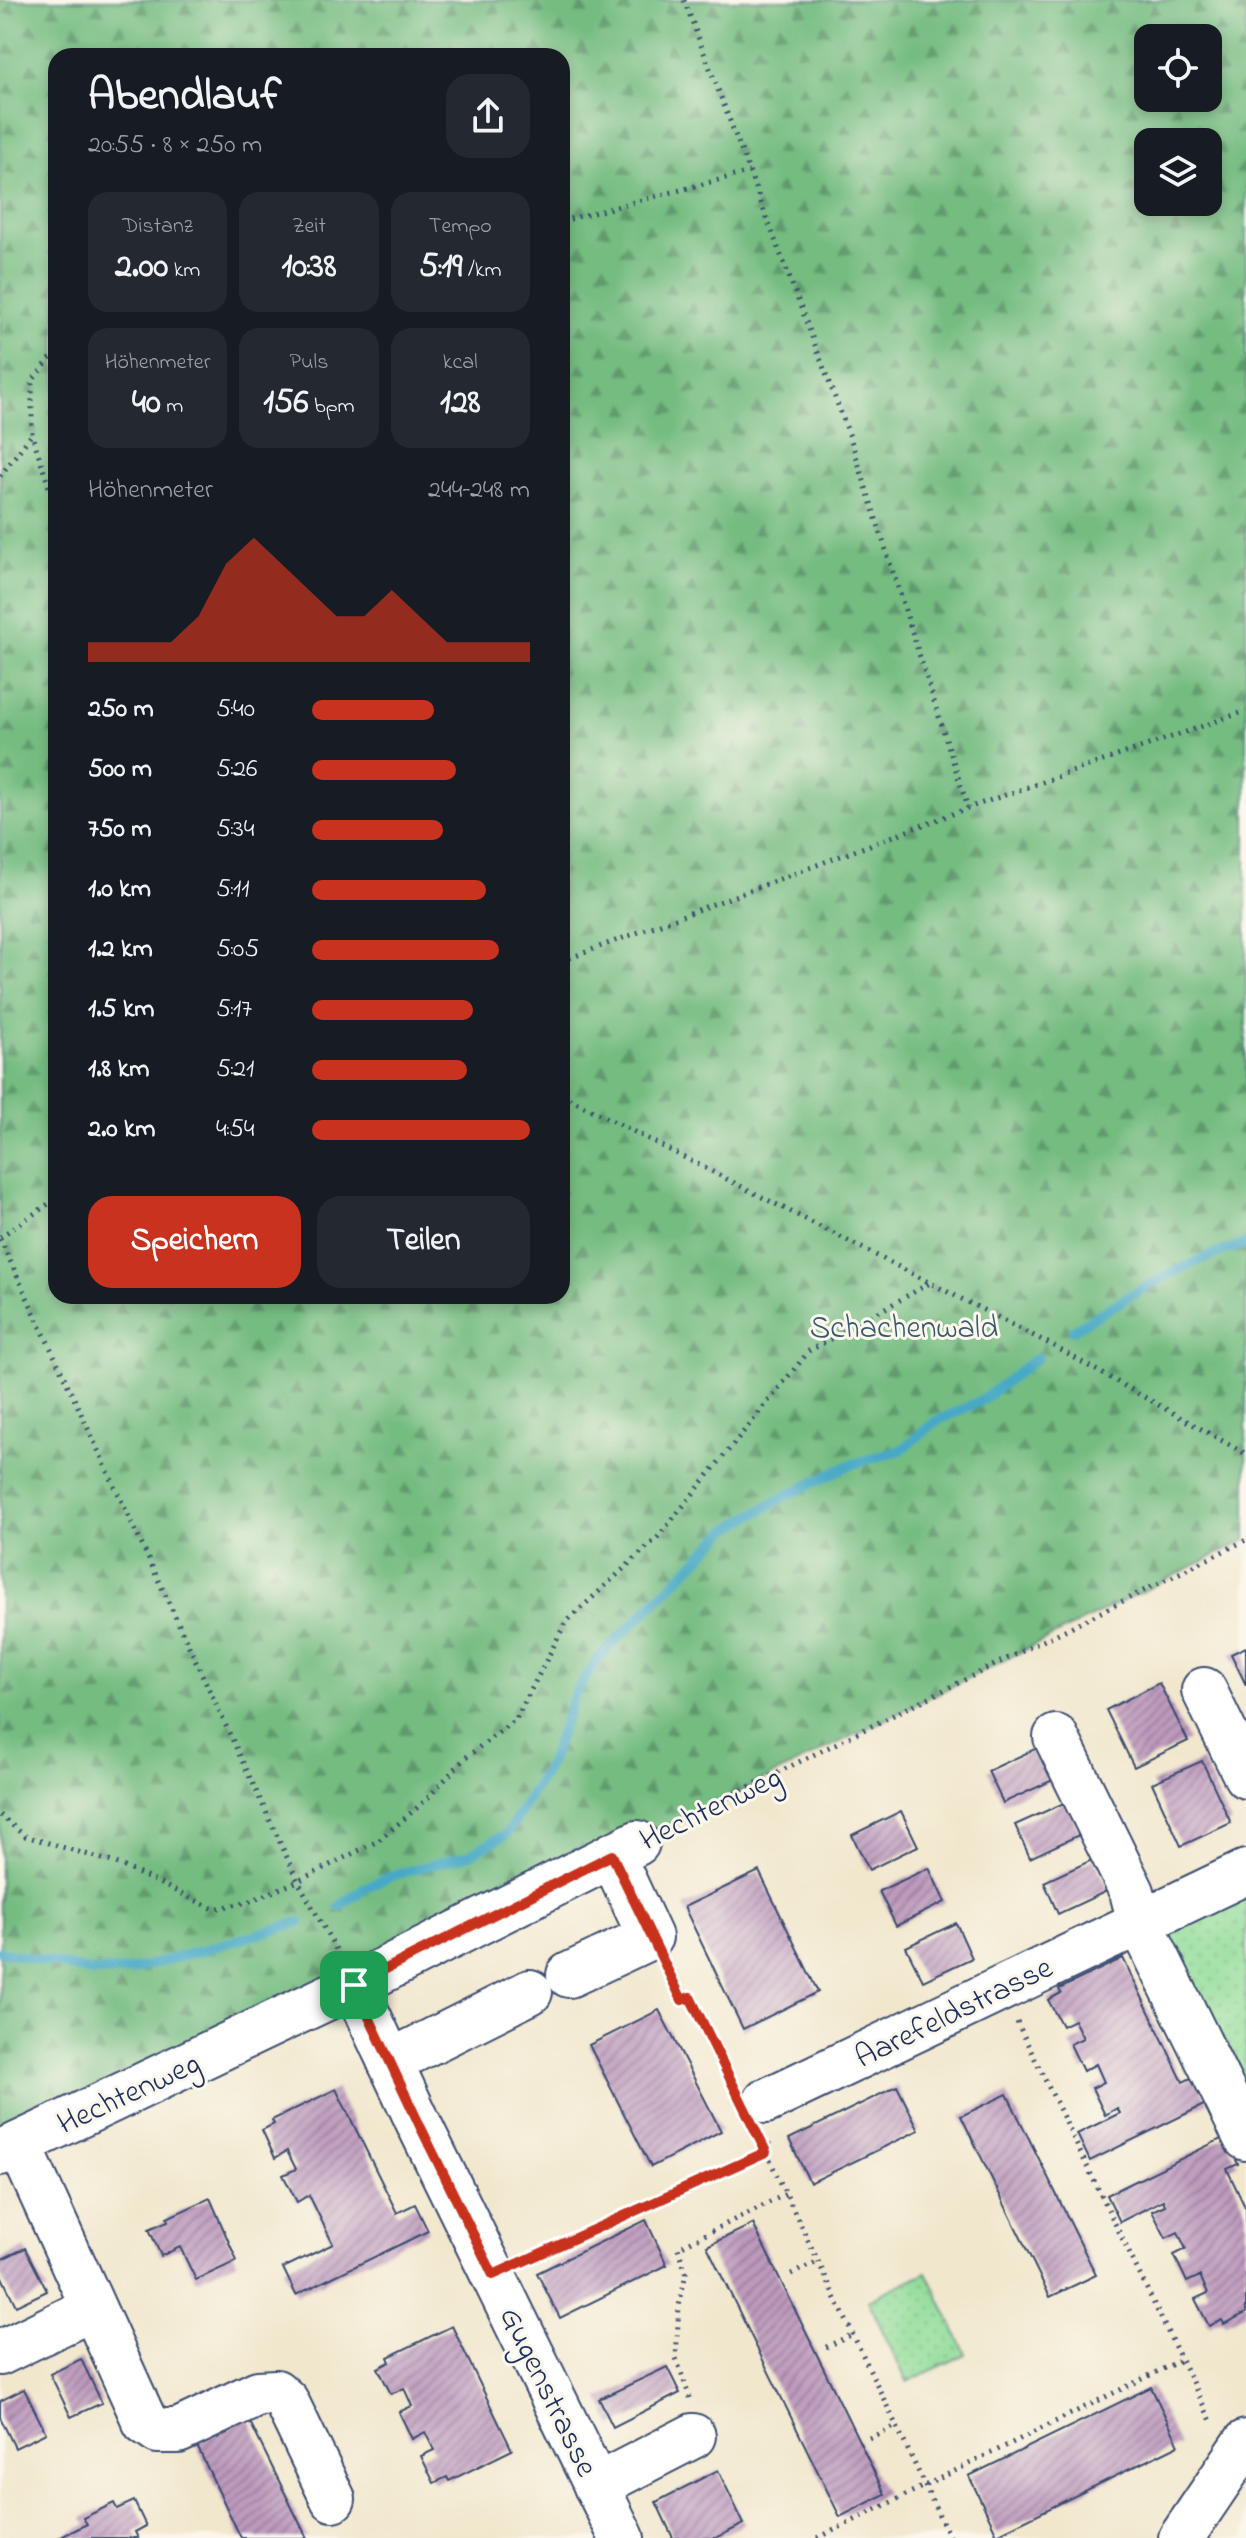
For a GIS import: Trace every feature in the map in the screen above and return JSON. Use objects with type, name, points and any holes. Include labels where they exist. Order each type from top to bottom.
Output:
[{"type":"street","points":[[1204,1690],[1246,1776]]},
{"type":"street","points":[[1056,1737],[1132,1892],[1140,1922],[1246,2138]]},
{"type":"street","points":[[390,2062],[650,1937],[624,1849]]},
{"type":"street","name":"Hechtenweg","points":[[10,2148],[354,1985],[624,1849]]},
{"type":"street","name":"Aarefeldstrasse","points":[[759,2118],[1140,1922],[1246,1872]]},
{"type":"street","name":"Gugenstrasse","points":[[354,1985],[622,2538]]},
{"type":"street","points":[[10,2148],[145,2422],[158,2431],[178,2431],[258,2393],[276,2392],[286,2401],[333,2499]]},
{"type":"street","points":[[0,2353],[72,2318]]},
{"type":"street","points":[[596,2486],[693,2436]]},
{"type":"street","points":[[1181,2538],[1239,2452]]},
{"type":"path","points":[[684,0],[850,437],[968,808]]},
{"type":"path","points":[[570,219],[749,172]]},
{"type":"path","points":[[48,362],[32,381],[32,434],[48,484]]},
{"type":"path","points":[[0,476],[32,434]]},
{"type":"path","points":[[570,958],[968,808],[1246,711]]},
{"type":"path","points":[[570,1099],[1046,1342],[1246,1454]]},
{"type":"path","points":[[48,1205],[0,1238],[298,1881],[354,1985]]},
{"type":"path","points":[[0,1815],[25,1836],[116,1863],[214,1909],[248,1902],[378,1841],[425,1801],[464,1759],[516,1719],[566,1622],[658,1537],[809,1351],[930,1283]]},
{"type":"path","name":"Hechtenweg","points":[[624,1849],[1246,1540]]},
{"type":"path","points":[[650,1937],[682,2000],[690,1997],[759,2118],[766,2152],[950,2538]]},
{"type":"path","points":[[1013,2013],[1181,2360],[1239,2452]]},
{"type":"path","points":[[759,2118],[766,2152]]},
{"type":"path","points":[[493,2275],[766,2152]]},
{"type":"path","points":[[693,2436],[702,2430],[676,2358],[679,2306],[686,2273],[678,2248],[786,2194]]},
{"type":"path","points":[[791,2274],[818,2262]]},
{"type":"path","points":[[826,2347],[853,2334]]},
{"type":"path","points":[[818,2538],[1181,2360]]},
{"type":"path","points":[[869,2438],[897,2426]]},
{"type":"green space","name":"Schachenwald","points":[[0,0],[1246,0],[1246,1540],[637,1843],[0,2153]]},
{"type":"green space","points":[[1246,1885],[1246,2110],[1158,1926]]},
{"type":"green space","points":[[927,2272],[966,2354],[907,2382],[868,2300]]},
{"type":"building","points":[[1246,1647],[1246,1685],[1231,1654]]},
{"type":"building","points":[[1159,1683],[1188,1741],[1134,1767],[1106,1710]]},
{"type":"building","points":[[1039,1747],[1053,1780],[1003,1803],[988,1771]]},
{"type":"building","points":[[1202,1761],[1231,1823],[1181,1846],[1152,1783]]},
{"type":"building","points":[[1066,1802],[1081,1834],[1030,1858],[1015,1825]]},
{"type":"building","points":[[901,1811],[918,1846],[869,1870],[852,1835]]},
{"type":"building","points":[[1094,1859],[1109,1890],[1058,1914],[1044,1882]]},
{"type":"building","points":[[929,1868],[945,1902],[896,1926],[879,1891]]},
{"type":"building","points":[[759,1871],[818,1992],[743,2029],[684,1907]]},
{"type":"building","points":[[956,1923],[972,1958],[923,1981],[906,1947]]},
{"type":"building","points":[[1123,1958],[1183,2082],[1195,2076],[1208,2103],[1090,2161],[1077,2134],[1120,2113],[1117,2108],[1105,2115],[1092,2088],[1104,2082],[1096,2064],[1083,2071],[1070,2044],[1083,2038],[1074,2020],[1062,2026],[1048,2000],[1061,1993],[1059,1989]]},
{"type":"building","points":[[659,2010],[721,2131],[651,2167],[589,2045]]},
{"type":"building","points":[[897,2086],[919,2130],[810,2183],[789,2139]]},
{"type":"building","points":[[336,2089],[397,2213],[415,2204],[428,2231],[296,2295],[283,2268],[333,2244],[309,2195],[297,2202],[283,2175],[296,2169],[287,2151],[275,2158],[262,2130],[274,2124],[272,2120]]},
{"type":"building","points":[[1007,2094],[1096,2275],[1050,2297],[961,2116]]},
{"type":"building","points":[[1225,2137],[1238,2164],[1227,2169],[1246,2209],[1246,2313],[1224,2324],[1222,2320],[1209,2326],[1195,2299],[1208,2293],[1200,2276],[1187,2282],[1174,2255],[1186,2249],[1178,2232],[1166,2238],[1152,2211],[1165,2205],[1163,2200],[1120,2222],[1107,2195]]},
{"type":"building","points":[[210,2198],[237,2261],[196,2280],[180,2247],[161,2256],[149,2229]]},
{"type":"building","points":[[646,2220],[667,2265],[560,2318],[537,2273]]},
{"type":"building","points":[[753,2224],[885,2494],[840,2517],[707,2246]]},
{"type":"building","points":[[25,2248],[47,2291],[16,2306],[0,2273],[0,2260]]},
{"type":"building","points":[[452,2326],[512,2450],[449,2481],[447,2477],[434,2483],[421,2456],[434,2450],[425,2432],[412,2439],[399,2412],[412,2406],[404,2388],[391,2394],[378,2368],[390,2362],[388,2357]]},
{"type":"building","points":[[81,2359],[102,2403],[71,2417],[50,2374]]},
{"type":"building","points":[[667,2367],[680,2393],[613,2427],[599,2399]]},
{"type":"building","points":[[1151,2387],[1179,2445],[997,2534],[969,2476]]},
{"type":"building","points":[[24,2389],[46,2433],[15,2448],[0,2417],[0,2401]]},
{"type":"building","points":[[248,2418],[307,2538],[241,2538],[196,2444]]},
{"type":"building","points":[[718,2470],[744,2524],[716,2538],[673,2538],[656,2502]]},
{"type":"building","points":[[134,2501],[146,2526],[135,2532],[138,2538],[59,2538],[87,2524],[83,2518],[114,2503],[117,2509]]},
{"type":"waterway","points":[[1073,1330],[1178,1270],[1246,1244]]},
{"type":"waterway","points":[[339,1907],[364,1888],[394,1875],[468,1855],[507,1834],[550,1762],[575,1693],[598,1659],[727,1530],[784,1497],[850,1465],[901,1450],[935,1422],[982,1400],[1037,1358]]},
{"type":"waterway","points":[[0,1951],[90,1972],[130,1971],[300,1922]]},
{"type":"route","points":[[612,1855],[682,2000],[690,1997],[766,2152],[493,2275],[354,1985],[612,1855]]}]
